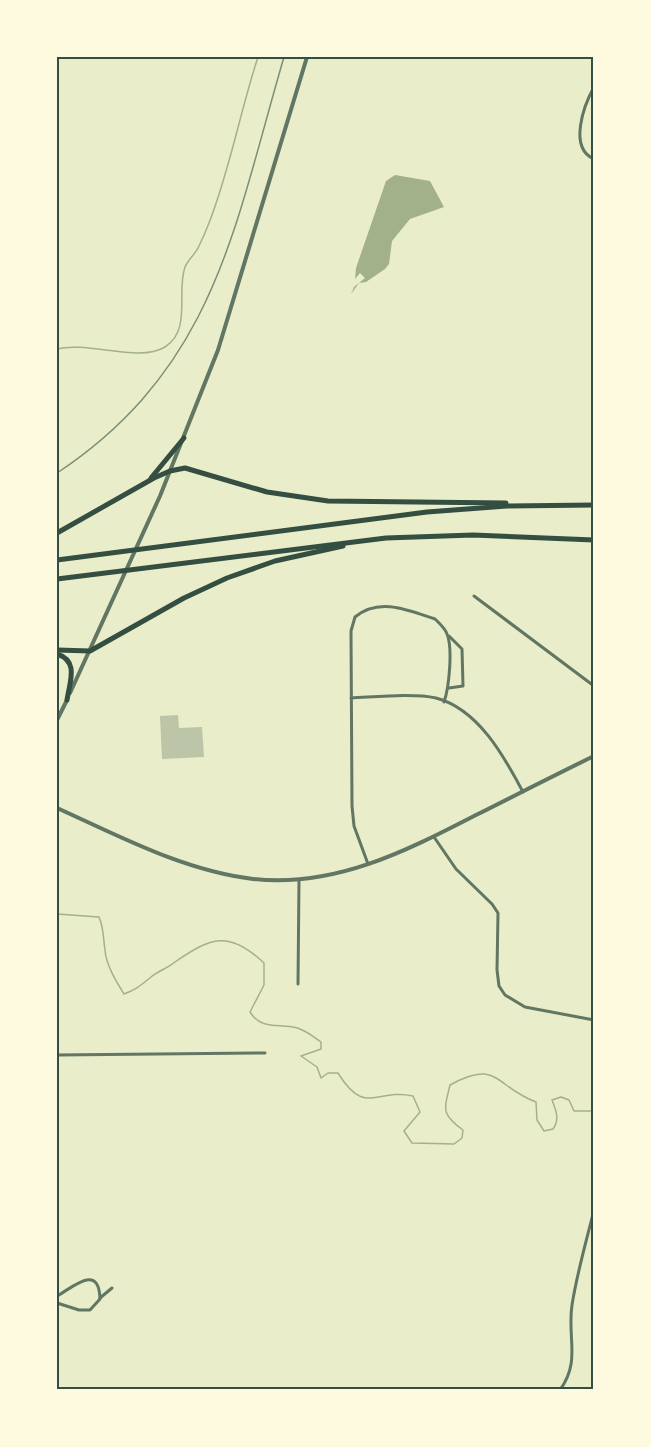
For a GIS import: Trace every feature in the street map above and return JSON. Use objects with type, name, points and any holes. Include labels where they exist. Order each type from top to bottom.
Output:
[{"type":"highway","points":[[144,484],[184,438]]},
{"type":"highway","points":[[57,533],[144,484],[170,471],[185,468],[267,492],[328,501],[594,505]]},
{"type":"highway","points":[[57,560],[427,512],[576,505]]},
{"type":"highway","points":[[57,579],[386,538],[473,535],[594,540]]},
{"type":"highway","points":[[57,652],[90,651],[198,591],[235,574],[296,555],[386,538]]},
{"type":"highway","points":[[57,652],[69,658],[72,665],[67,700]]},
{"type":"street","points":[[57,720],[160,496],[218,351],[307,57]]},
{"type":"street","points":[[594,87],[581,120],[581,141],[584,151],[594,159]]},
{"type":"street","points":[[474,596],[594,686]]},
{"type":"street","points":[[368,865],[354,826],[351,625],[363,610],[374,606],[404,609],[435,619],[462,649],[463,686],[449,688]]},
{"type":"street","points":[[444,702],[449,688],[448,635]]},
{"type":"street","points":[[351,698],[436,698],[467,714],[490,739],[523,792]]},
{"type":"street","points":[[57,808],[131,842],[198,866],[252,879],[299,880],[342,873],[368,865],[434,837],[594,756]]},
{"type":"street","points":[[434,837],[456,869],[492,904],[498,914],[497,970],[500,986],[505,995],[525,1008],[594,1020]]},
{"type":"street","points":[[298,984],[299,880]]},
{"type":"street","points":[[57,1055],[265,1053]]},
{"type":"street","points":[[560,1390],[573,1365],[570,1325],[572,1305],[594,1210]]},
{"type":"street","points":[[57,1296],[80,1281],[88,1279],[98,1286],[100,1299]]},
{"type":"street","points":[[57,1303],[87,1311],[92,1309],[106,1290],[112,1288]]},
{"type":"shaded area","points":[[395,175],[430,181],[444,207],[410,219],[392,241],[389,264],[366,282],[359,283],[351,294],[354,287],[365,278],[360,273],[355,279],[356,268],[386,181]]},
{"type":"building","points":[[178,715],[179,728],[202,727],[204,757],[162,759],[160,716]]},
{"type":"waterway","points":[[57,349],[69,347],[142,353],[165,347],[173,340],[181,321],[185,267],[197,250],[216,203],[258,57]]},
{"type":"waterway","points":[[57,914],[99,917],[107,961],[124,994],[139,987],[199,947],[210,943],[230,942],[252,952],[264,963],[264,985],[250,1012],[255,1018],[266,1024],[300,1029],[321,1042],[321,1049],[301,1056],[317,1067],[321,1078],[328,1073],[338,1073],[347,1086],[364,1098],[389,1095],[413,1096],[420,1112],[404,1131],[412,1143],[454,1144],[462,1138],[463,1130],[451,1120],[446,1111],[446,1100],[450,1085],[478,1074],[496,1078],[536,1102],[537,1120],[544,1131],[553,1129],[557,1119],[552,1100],[561,1097],[569,1100],[574,1111],[594,1111]]},
{"type":"railway","points":[[57,473],[110,432],[153,387],[186,340],[211,289],[232,235],[284,57]]}]
